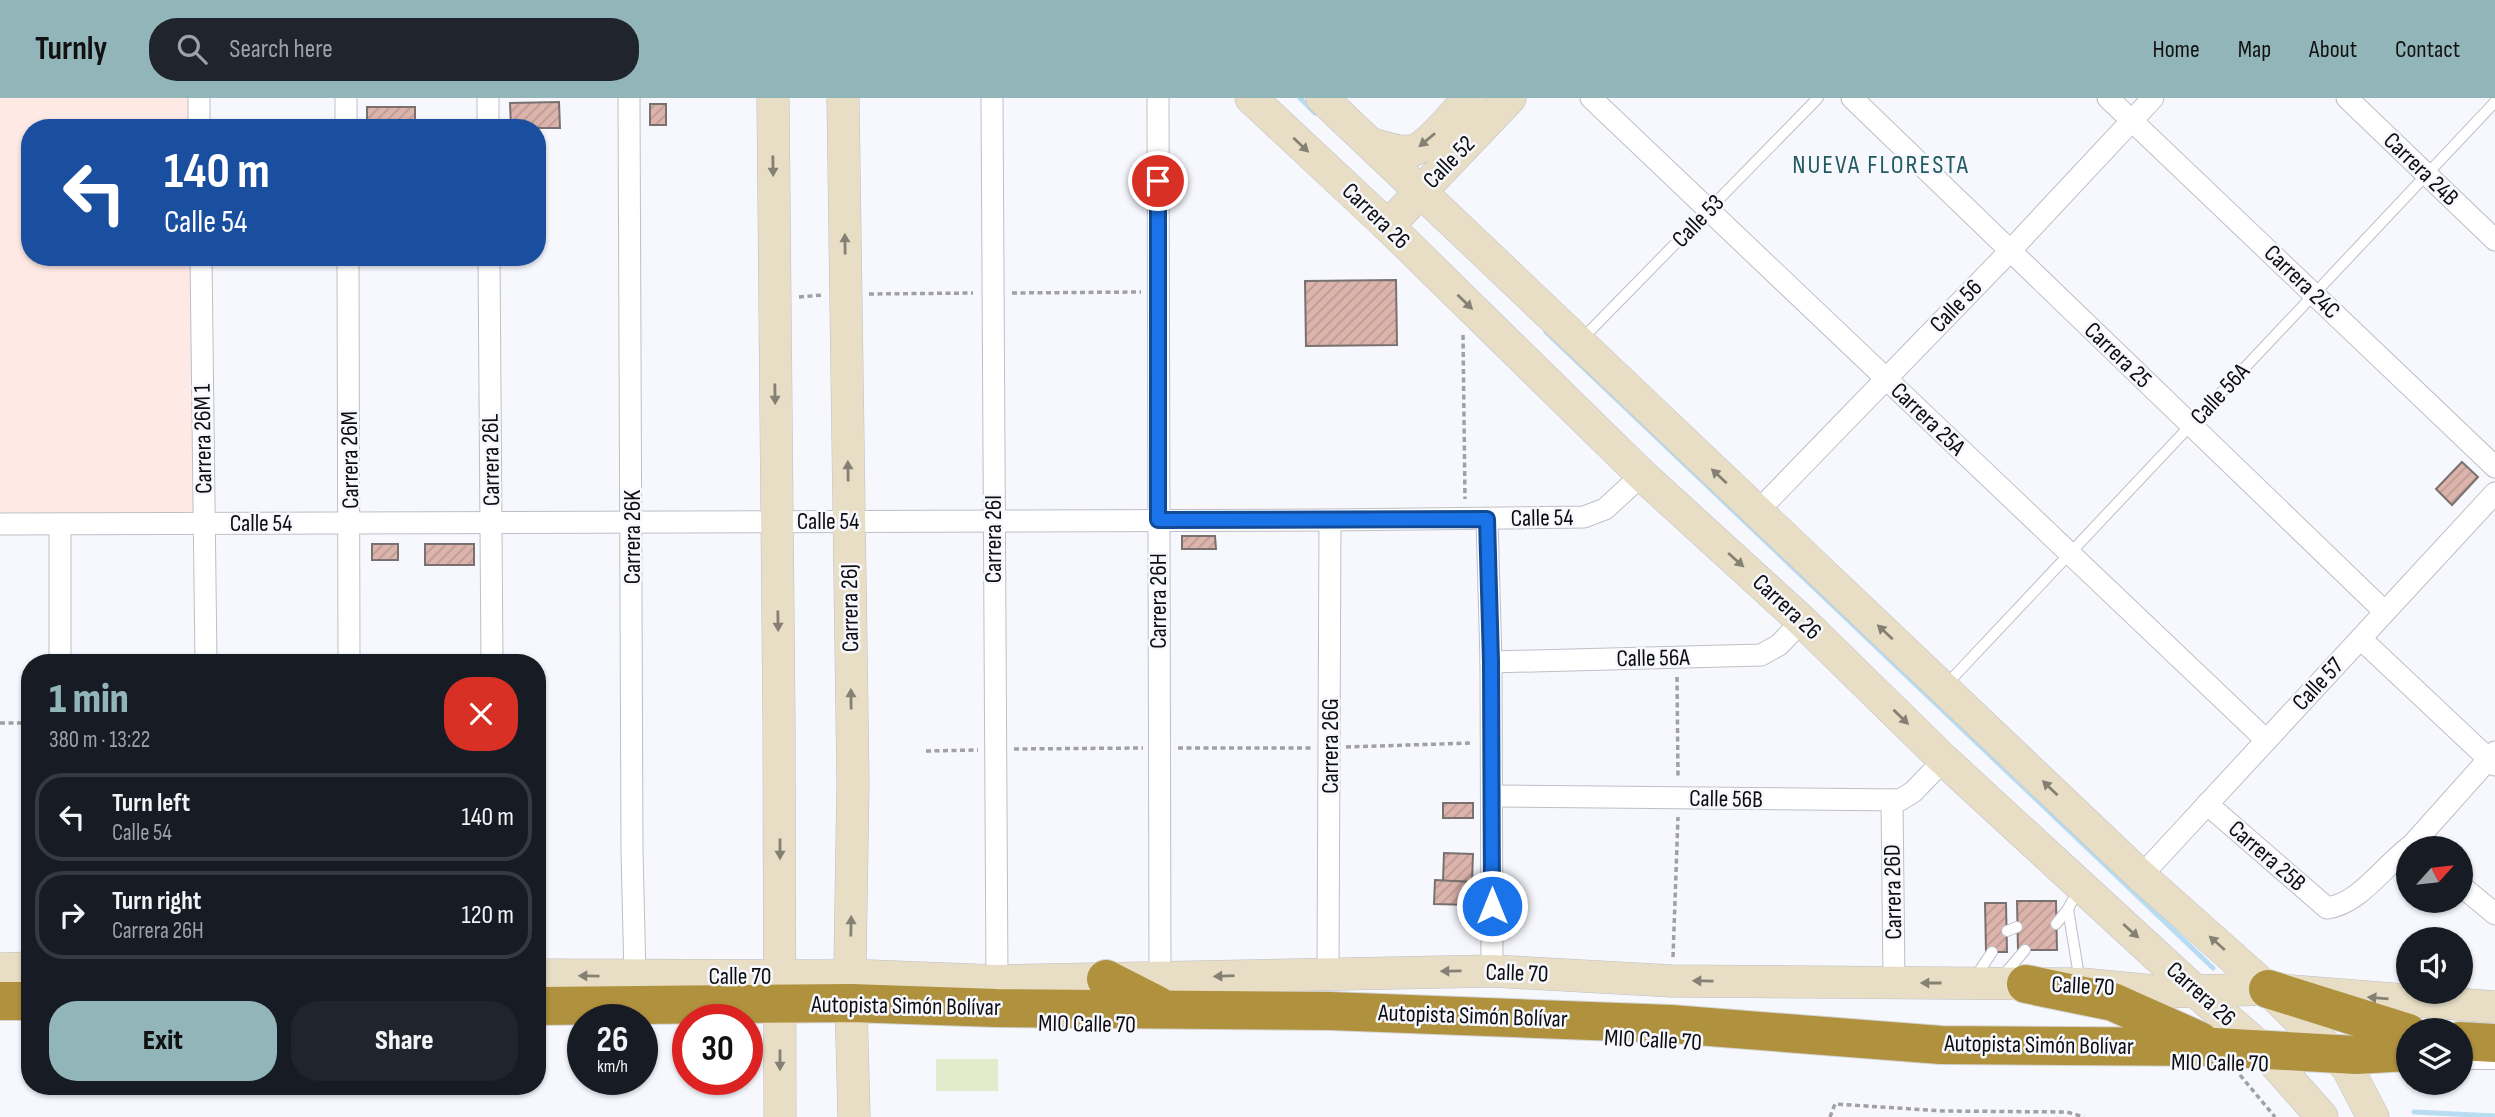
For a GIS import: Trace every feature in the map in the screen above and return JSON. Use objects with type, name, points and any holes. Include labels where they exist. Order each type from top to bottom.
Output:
[{"type":"highway","points":[[2005,975],[2113,1002],[2257,1060]]},
{"type":"highway","points":[[1106,979],[1163,994]]},
{"type":"highway","points":[[997,994],[1052,980]]},
{"type":"highway","points":[[2268,989],[2396,1029]]},
{"type":"highway","name":"Autopista Simón Bolívar","points":[[546,1006],[851,1006],[997,994],[1163,994],[1330,1010],[1657,1023],[1941,1045],[2342,1063],[2356,1055],[2396,1053]]},
{"type":"highway","points":[[2473,1042],[2495,1045]]},
{"type":"highway","points":[[2473,1048],[2495,1045]]},
{"type":"street","points":[[198,98],[199,119]]},
{"type":"street","points":[[346,98],[346,119]]},
{"type":"street","points":[[488,98],[488,119]]},
{"type":"street","name":"Carrera 26K","points":[[629,98],[632,851],[635,976]]},
{"type":"street","points":[[772,98],[777,1005],[780,1117]]},
{"type":"street","name":"Carrera 26J","points":[[843,98],[853,783],[851,1006],[854,1117]]},
{"type":"street","name":"Carrera 26I","points":[[992,98],[997,994]]},
{"type":"street","name":"Carrera 26H","points":[[1158,98],[1158,748],[1163,994]]},
{"type":"street","name":"Carrera 26","points":[[1251,98],[1388,226],[1642,475],[1802,621],[1944,760],[2074,897],[2194,990],[2257,1060],[2322,1117]]},
{"type":"street","name":"Carrera 26","points":[[1322,98],[2141,876],[2268,989],[2342,1063],[2372,1117]]},
{"type":"street","name":"Calle 52","points":[[1372,144],[1413,151],[1429,140],[1468,98]]},
{"type":"street","name":"Calle 52","points":[[1388,226],[1510,98]]},
{"type":"street","name":"Carrera 25A","points":[[1591,98],[2266,740]]},
{"type":"street","name":"Carrera 25","points":[[1852,98],[2385,612]]},
{"type":"street","name":"Carrera 24C","points":[[2108,98],[2495,467]]},
{"type":"street","name":"Calle 56","points":[[1757,512],[2010,251],[2153,98]]},
{"type":"street","name":"Carrera 24B","points":[[2347,98],[2495,240]]},
{"type":"street","name":"Carrera 26M 1","points":[[201,266],[206,654]]},
{"type":"street","name":"Carrera 26M","points":[[348,266],[349,654]]},
{"type":"street","name":"Carrera 26L","points":[[489,266],[492,654]]},
{"type":"street","name":"Calle 54","points":[[0,524],[1584,517],[1597,514],[1642,475]]},
{"type":"street","name":"Calle 57","points":[[2141,876],[2495,493]]},
{"type":"street","points":[[1476,519],[1491,662],[1492,971]]},
{"type":"street","name":"Carrera 26G","points":[[1328,972],[1330,520]]},
{"type":"street","points":[[60,524],[61,654]]},
{"type":"street","name":"Calle 56A","points":[[1491,662],[1761,655],[1779,645],[1802,621]]},
{"type":"street","points":[[2361,639],[2493,759],[2424,836]]},
{"type":"street","points":[[1892,800],[1900,800],[1909,795],[1944,760]]},
{"type":"street","name":"Calle 56B","points":[[1492,796],[1892,800]]},
{"type":"street","name":"Carrera 26D","points":[[1892,800],[1894,983]]},
{"type":"street","name":"Carrera 25B","points":[[2207,804],[2327,908],[2338,907],[2352,899],[2396,856]]},
{"type":"street","points":[[2473,896],[2495,914]]},
{"type":"street","name":"Calle 70","points":[[1163,994],[1328,972],[1492,971],[1672,981],[1894,983],[2005,975],[2164,992],[2268,989],[2495,1007]]},
{"type":"street","name":"Calle 70","points":[[546,975],[635,976],[777,1005]]},
{"type":"street","points":[[1052,980],[1106,979]]},
{"type":"lane","name":"Calle 53","points":[[1578,343],[1818,98]]},
{"type":"lane","name":"Calle 56A","points":[[1944,687],[2495,102]]},
{"type":"lane","points":[[2056,924],[2074,897]]},
{"type":"lane","points":[[2074,897],[2081,984]]},
{"type":"lane","points":[[1992,952],[2005,975]]},
{"type":"lane","points":[[2473,1064],[2495,1063]]},
{"type":"path","points":[[774,299],[846,294]]},
{"type":"path","points":[[1462,299],[1476,519]]},
{"type":"path","points":[[0,723],[21,723]]},
{"type":"path","points":[[926,751],[1330,748],[1491,742]]},
{"type":"path","points":[[2257,1060],[2275,1117]]},
{"type":"path","points":[[1830,1117],[1835,1104],[1943,1111],[2067,1112],[2084,1117]]},
{"type":"shaded area","points":[[0,98],[199,98],[199,119],[21,119],[21,266],[201,266],[204,523],[0,524]]},
{"type":"green space","points":[[936,1059],[998,1059],[998,1091],[936,1091]]},
{"type":"building","points":[[559,102],[560,128],[546,128],[546,119],[511,119],[510,103]]},
{"type":"building","points":[[650,104],[666,104],[666,125],[650,125]]},
{"type":"building","points":[[367,107],[415,107],[415,119],[367,119]]},
{"type":"building","points":[[1396,280],[1397,345],[1306,346],[1305,281]]},
{"type":"building","points":[[2462,462],[2478,477],[2452,505],[2436,489]]},
{"type":"building","points":[[1182,536],[1215,536],[1216,549],[1182,549]]},
{"type":"building","points":[[372,544],[398,544],[398,560],[372,560]]},
{"type":"building","points":[[425,544],[474,544],[474,565],[425,565]]},
{"type":"building","points":[[1443,803],[1473,803],[1473,818],[1443,818]]},
{"type":"building","points":[[1444,853],[1473,854],[1472,882],[1443,881]]},
{"type":"building","points":[[1435,880],[1472,882],[1472,905],[1434,904]]},
{"type":"building","points":[[2017,901],[2056,901],[2057,950],[2018,950]]},
{"type":"building","points":[[1985,903],[2006,903],[2007,952],[1986,952]]},
{"type":"waterway","points":[[1300,98],[1315,113]]},
{"type":"waterway","points":[[1546,332],[2213,968]]},
{"type":"waterway","points":[[2414,1112],[2495,1116]]},
{"type":"district","name":"NUEVA FLORESTA","points":[[1881,165]]},
{"type":"route","points":[[1158,181],[1158,520],[1487,519],[1491,662],[1492,906]]}]
